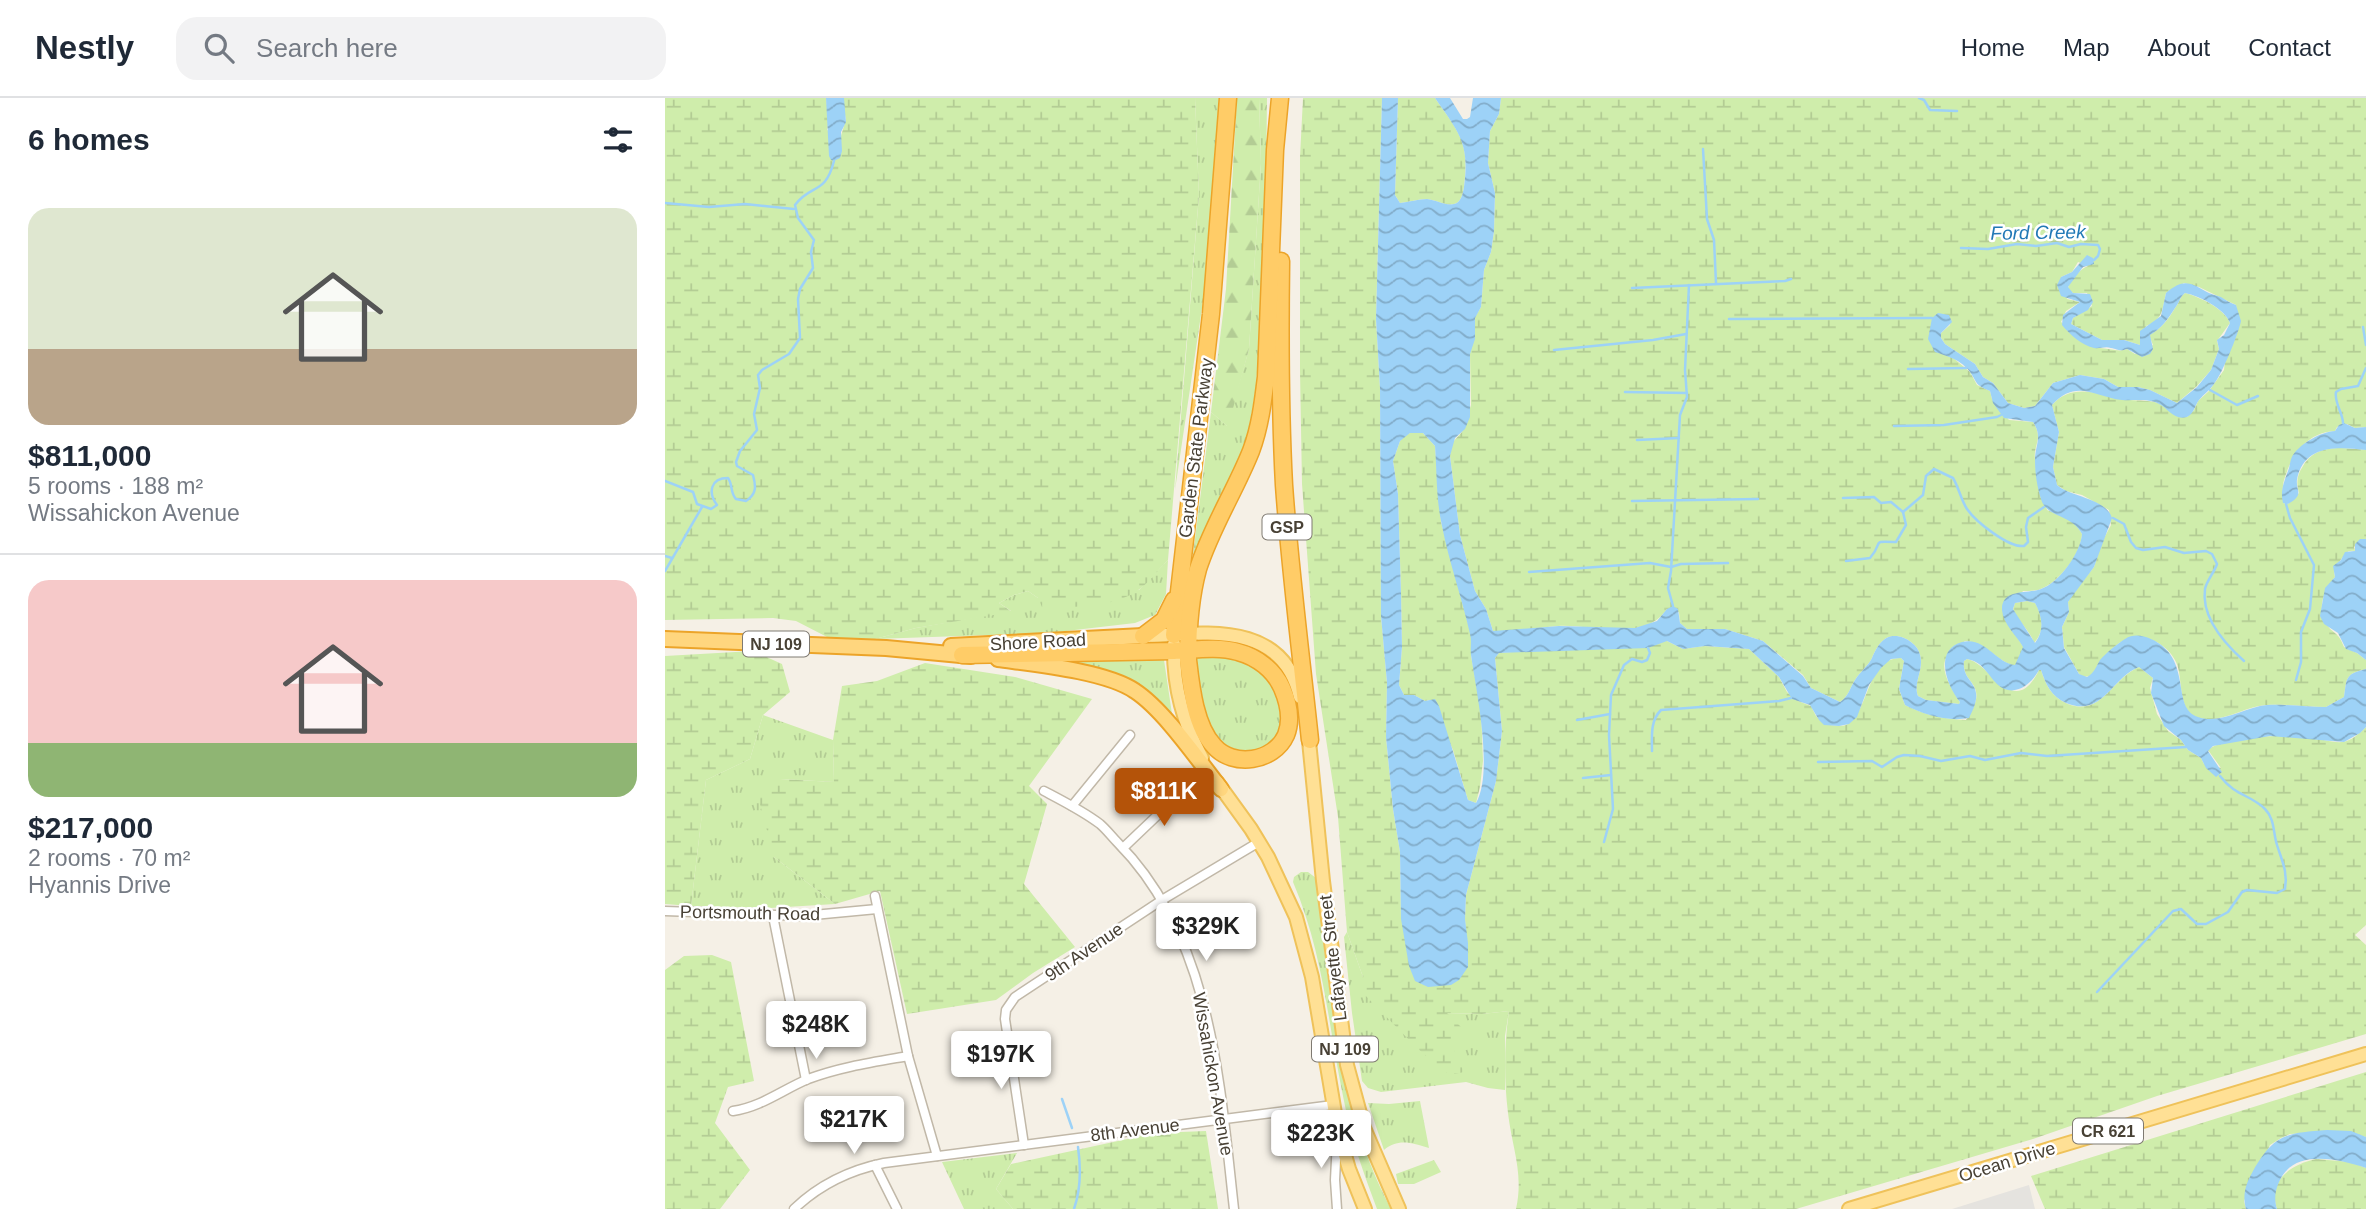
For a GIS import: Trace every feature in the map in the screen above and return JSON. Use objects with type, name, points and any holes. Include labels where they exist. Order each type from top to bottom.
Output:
[{"type":"highway","name":"Garden State Parkway","points":[[1181,643],[1179,591],[1211,314],[1229,98]]},
{"type":"highway","points":[[962,655],[1181,643],[1237,652],[1258,661],[1271,671],[1283,691],[1289,713],[1286,733],[1273,750],[1263,756],[1246,760],[1226,755],[1214,747],[1197,708],[1181,643],[1199,568],[1251,450],[1261,415],[1266,377],[1275,163],[1282,98]]},
{"type":"highway","name":"GSP","points":[[1282,98],[1282,450],[1294,598],[1310,740]]},
{"type":"highway","points":[[1143,636],[1164,620],[1179,591]]},
{"type":"highway","name":"Shore Road","points":[[886,648],[1143,636]]},
{"type":"highway","name":"Shore Road","points":[[665,639],[886,648],[962,655]]},
{"type":"highway","name":"NJ 109","points":[[962,655],[1095,675],[1124,684],[1151,703],[1221,789]]},
{"type":"main road","name":"NJ 109","points":[[1181,643],[1235,635],[1253,640],[1273,651],[1285,664],[1297,686],[1310,740]]},
{"type":"main road","name":"Shore Road","points":[[1143,636],[1181,643]]},
{"type":"main road","name":"Garden State Parkway","points":[[1181,643],[1176,678],[1183,713],[1199,753],[1221,789]]},
{"type":"main road","name":"Lafayette Street","points":[[1310,740],[1321,864],[1347,1065],[1364,1128],[1399,1209]]},
{"type":"main road","name":"Lafayette Street","points":[[1221,789],[1259,842],[1286,893],[1305,946],[1338,1130],[1349,1169],[1365,1209]]},
{"type":"main road","name":"Ocean Drive","points":[[1849,1209],[2366,1054]]},
{"type":"street","points":[[1072,806],[1129,734]]},
{"type":"street","points":[[1123,848],[1186,788]]},
{"type":"street","name":"Wissahickon Avenue","points":[[1044,792],[1100,824],[1123,848],[1162,900],[1184,945],[1207,1021],[1224,1119],[1234,1209]]},
{"type":"street","name":"9th Avenue","points":[[1024,1144],[1007,1034],[1006,1010],[1015,997],[1162,900],[1259,842]]},
{"type":"street","points":[[875,897],[908,1056],[937,1156]]},
{"type":"street","name":"Portsmouth Road","points":[[665,911],[773,916],[841,914],[877,909]]},
{"type":"street","points":[[773,916],[806,1080]]},
{"type":"street","points":[[733,1111],[758,1105],[806,1080],[852,1066],[908,1056]]},
{"type":"street","name":"8th Avenue","points":[[794,1209],[835,1180],[875,1165],[1333,1105]]},
{"type":"street","points":[[1337,1209],[1335,1180],[1338,1130]]},
{"type":"street","points":[[875,1165],[897,1209]]},
{"type":"green space","points":[[665,98],[826,98],[829,120],[827,130],[841,136],[846,119],[844,98],[1195,98],[1199,195],[1168,560],[1149,581],[1126,597],[1091,606],[1042,607],[1038,598],[1028,591],[999,603],[1012,612],[916,628],[875,639],[829,638],[796,621],[773,618],[665,620]]},
{"type":"green space","points":[[1195,98],[1219,98],[1206,281],[1175,490],[1199,195]]},
{"type":"green space","points":[[1237,98],[1259,98],[1261,163],[1249,349],[1228,427],[1211,412],[1226,289]]},
{"type":"green space","points":[[1259,98],[1267,98],[1265,266],[1256,386],[1248,436],[1197,555],[1193,555],[1211,412],[1227,426],[1249,349],[1261,163]]},
{"type":"green space","points":[[1303,98],[1382,98],[1376,319],[1380,388],[1381,616],[1387,683],[1386,737],[1400,852],[1401,919],[1468,959],[1466,895],[1496,781],[1502,731],[1495,658],[1499,653],[1667,641],[1683,649],[1704,646],[1749,649],[1779,677],[1787,692],[1798,701],[1811,706],[1824,724],[1838,726],[1846,725],[1854,719],[1874,676],[1890,660],[1901,658],[1904,661],[1899,689],[1905,705],[1935,716],[1966,720],[1976,698],[1974,686],[1964,669],[1964,661],[1967,659],[2012,690],[2021,690],[2030,684],[2041,670],[2054,694],[2068,704],[2080,707],[2098,701],[2121,679],[2139,667],[2153,678],[2150,688],[2157,714],[2168,731],[2201,758],[2204,764],[2221,768],[2208,750],[2228,742],[2287,736],[2343,742],[2366,727],[2366,925],[2355,935],[2366,945],[2366,1034],[2157,1096],[2033,1139],[1796,1209],[1516,1209],[1519,1184],[1505,1075],[1509,1011],[1482,1014],[1447,1013],[1467,1033],[1451,1044],[1464,1072],[1449,1075],[1417,1048],[1357,987],[1363,977],[1347,932],[1338,817],[1316,674],[1302,484],[1300,157]]},
{"type":"green space","points":[[1398,98],[1435,98],[1461,139],[1465,159],[1464,187],[1460,200],[1456,203],[1427,199],[1400,203],[1395,195]]},
{"type":"green space","points":[[1501,98],[2366,98],[2366,427],[2355,428],[2347,424],[2337,427],[2335,431],[2316,436],[2301,447],[2284,480],[2283,503],[2288,504],[2299,493],[2298,479],[2301,469],[2316,454],[2331,449],[2366,450],[2366,539],[2362,539],[2354,547],[2355,551],[2347,552],[2335,566],[2335,577],[2325,594],[2322,613],[2327,625],[2340,638],[2344,647],[2366,660],[2366,669],[2350,675],[2344,697],[2326,707],[2267,705],[2216,719],[2199,718],[2187,709],[2176,662],[2166,648],[2151,640],[2126,640],[2110,651],[2090,676],[2083,677],[2079,674],[2064,647],[2062,627],[2069,612],[2068,602],[2094,567],[2111,525],[2109,510],[2057,485],[2053,467],[2059,432],[2052,405],[2070,393],[2089,392],[2155,402],[2178,416],[2187,417],[2224,370],[2225,360],[2238,331],[2236,305],[2199,287],[2184,283],[2166,293],[2161,313],[2146,326],[2140,345],[2124,340],[2102,340],[2071,324],[2073,318],[2092,306],[2087,293],[2073,293],[2068,289],[2075,276],[2088,266],[2078,262],[2072,272],[2061,277],[2067,299],[2080,302],[2066,311],[2061,322],[2097,348],[2127,349],[2135,354],[2153,345],[2149,335],[2164,324],[2185,293],[2218,308],[2230,323],[2217,341],[2219,349],[2211,370],[2177,403],[2150,390],[2118,387],[2104,379],[2080,375],[2053,383],[2035,406],[2024,408],[2008,403],[1993,383],[1983,377],[1975,364],[1945,344],[1941,333],[1950,325],[1951,319],[1938,313],[1939,353],[1952,357],[1970,372],[1977,385],[1990,391],[1992,399],[2009,420],[2033,422],[2038,433],[2036,466],[2047,510],[2074,521],[2082,534],[2078,549],[2064,571],[2042,588],[2023,591],[2004,617],[2024,648],[2015,666],[1973,642],[1965,641],[1948,655],[1944,666],[1945,673],[1959,704],[1926,700],[1918,696],[1920,655],[1911,642],[1898,636],[1883,640],[1840,702],[1811,688],[1803,675],[1763,641],[1725,629],[1687,629],[1680,623],[1679,612],[1667,609],[1645,626],[1631,629],[1558,626],[1493,631],[1486,609],[1475,591],[1460,535],[1450,456],[1452,443],[1462,432],[1471,405],[1470,354],[1475,317],[1481,307],[1484,270],[1491,252],[1494,231],[1495,193],[1488,163],[1490,131],[1499,114]]},
{"type":"green space","points":[[1410,433],[1423,433],[1435,446],[1441,522],[1471,635],[1471,656],[1481,710],[1483,761],[1476,803],[1468,800],[1453,750],[1430,700],[1404,695],[1399,685],[1402,647],[1401,594],[1398,494],[1393,461],[1400,441]]},
{"type":"green space","points":[[1168,560],[1166,594],[1155,615],[1135,623],[1049,633],[875,639],[916,628],[1011,611],[999,603],[1028,591],[1038,598],[1139,590]]},
{"type":"green space","points":[[2015,603],[2035,603],[2041,618],[2040,634],[2034,643],[2013,609]]},
{"type":"green space","points":[[753,651],[782,664],[790,692],[763,715],[750,759],[706,780],[691,906],[665,904],[665,656]]},
{"type":"green space","points":[[1223,655],[1258,668],[1277,691],[1283,716],[1281,727],[1269,746],[1258,751],[1239,752],[1225,747],[1215,739],[1205,721],[1195,656]]},
{"type":"green space","points":[[1155,658],[1164,660],[1172,714],[1145,688],[1110,672],[1060,662]]},
{"type":"green space","points":[[925,663],[1015,677],[1092,699],[1029,786],[1047,804],[1024,884],[1075,947],[996,1000],[907,1014],[880,891],[835,904],[774,857],[756,789],[780,779],[834,782],[833,740],[842,686],[877,681]]},
{"type":"green space","points":[[763,715],[833,740],[834,782],[780,779],[774,857],[835,904],[770,908],[691,906],[706,780],[750,759]]},
{"type":"green space","points":[[1301,872],[1308,872],[1316,878],[1332,1005],[1347,1089],[1358,1130],[1391,1209],[1377,1209],[1350,1129],[1319,963],[1293,882],[1294,877]]},
{"type":"green space","points":[[1347,932],[1363,977],[1451,1043],[1446,1013],[1482,1014],[1509,1011],[1505,1036],[1505,1090],[1466,1082],[1381,1092],[1368,1088],[1362,1081],[1352,1013],[1344,937]]},
{"type":"green space","points":[[712,955],[731,962],[754,1081],[728,1087],[715,1123],[750,1170],[720,1209],[665,1209],[665,970],[684,956]]},
{"type":"green space","points":[[2366,1072],[2366,1137],[2345,1131],[2290,1134],[2281,1138],[2270,1145],[2244,1201],[2246,1209],[2045,1209],[2031,1176]]},
{"type":"green space","points":[[1420,1101],[1429,1148],[1400,1143],[1384,1150],[1368,1103]]},
{"type":"green space","points":[[1206,1131],[1218,1209],[1013,1209],[996,1189],[1011,1164],[1155,1133]]},
{"type":"green space","points":[[1017,1153],[996,1189],[1013,1209],[964,1209],[942,1162]]},
{"type":"green space","points":[[2316,1159],[2351,1162],[2366,1168],[2366,1209],[2277,1209],[2275,1190],[2284,1175],[2298,1165]]},
{"type":"green space","points":[[1434,1160],[1441,1172],[1414,1184],[1398,1184],[1396,1174]]},
{"type":"shaded area","points":[[2029,1185],[2035,1209],[1952,1209]]},
{"type":"water","points":[[826,98],[844,98],[846,122],[841,132],[842,151],[840,158],[834,161],[829,156]]},
{"type":"water","points":[[1382,98],[1398,98],[1395,195],[1400,203],[1427,199],[1451,204],[1458,202],[1463,192],[1464,149],[1456,130],[1435,98],[1450,98],[1463,119],[1467,119],[1470,117],[1473,98],[1501,98],[1499,114],[1490,131],[1488,163],[1495,193],[1494,231],[1491,252],[1484,270],[1481,307],[1475,318],[1475,339],[1470,354],[1470,417],[1465,429],[1455,438],[1450,456],[1460,535],[1475,591],[1486,609],[1493,631],[1559,626],[1635,628],[1657,621],[1673,606],[1678,609],[1680,623],[1687,629],[1725,629],[1763,641],[1803,676],[1811,688],[1840,702],[1883,640],[1898,636],[1911,642],[1920,655],[1918,696],[1926,700],[1959,704],[1945,669],[1945,661],[1953,646],[1970,641],[1977,643],[2002,660],[2015,665],[2023,647],[2005,620],[2003,603],[2011,595],[2048,586],[2062,574],[2078,549],[2082,534],[2072,523],[2048,510],[2041,499],[2035,465],[2038,437],[2033,422],[2004,418],[1993,403],[1990,391],[1977,384],[1963,364],[1935,352],[1928,339],[1932,318],[1938,313],[1949,315],[1952,322],[1941,333],[1945,344],[1975,364],[1983,377],[1993,383],[2008,403],[2024,408],[2035,406],[2053,383],[2080,375],[2104,379],[2118,387],[2150,390],[2177,403],[2197,387],[2211,370],[2219,349],[2217,340],[2224,335],[2230,323],[2218,308],[2185,293],[2164,323],[2150,335],[2153,349],[2150,354],[2142,357],[2127,349],[2090,347],[2072,336],[2062,325],[2063,315],[2080,302],[2061,296],[2057,285],[2061,277],[2072,272],[2087,255],[2093,258],[2094,264],[2083,267],[2068,287],[2073,293],[2090,294],[2093,302],[2088,310],[2073,318],[2071,324],[2102,340],[2124,340],[2140,345],[2140,331],[2161,316],[2166,293],[2181,284],[2194,285],[2236,305],[2241,321],[2217,379],[2189,416],[2178,417],[2150,401],[2122,400],[2086,391],[2069,392],[2052,405],[2059,432],[2053,467],[2057,485],[2103,506],[2112,518],[2094,567],[2068,602],[2069,612],[2062,627],[2064,648],[2079,674],[2087,677],[2102,657],[2125,639],[2138,636],[2151,639],[2164,647],[2173,658],[2185,704],[2190,712],[2207,719],[2267,705],[2326,707],[2344,697],[2350,675],[2366,669],[2366,727],[2344,742],[2270,736],[2213,746],[2208,751],[2222,772],[2216,777],[2206,768],[2201,758],[2188,750],[2181,740],[2164,726],[2151,693],[2153,678],[2139,667],[2129,672],[2098,701],[2079,706],[2056,697],[2041,670],[2026,685],[2009,690],[1997,684],[1981,666],[1967,659],[1964,661],[1964,669],[1975,690],[1974,706],[1969,718],[1953,719],[1928,715],[1905,705],[1899,689],[1904,661],[1901,658],[1891,659],[1869,685],[1857,717],[1849,724],[1839,726],[1824,725],[1810,705],[1792,699],[1779,677],[1749,649],[1705,646],[1683,649],[1667,641],[1648,648],[1499,653],[1495,658],[1502,731],[1496,781],[1466,895],[1468,967],[1459,980],[1451,985],[1428,987],[1415,981],[1409,966],[1401,919],[1400,852],[1386,737],[1387,683],[1381,616],[1380,388],[1376,319]],"holes":[[[1410,433],[1423,433],[1435,446],[1440,516],[1471,637],[1484,752],[1484,772],[1476,803],[1468,800],[1435,699],[1425,701],[1414,695],[1404,695],[1399,685],[1402,647],[1401,594],[1398,494],[1393,461],[1400,441]],[[2015,603],[2035,603],[2041,618],[2040,633],[2035,643],[2013,609]]]},
{"type":"water","points":[[2344,423],[2355,428],[2366,427],[2366,450],[2335,448],[2309,458],[2298,475],[2297,497],[2288,504],[2283,503],[2283,487],[2293,455],[2306,442],[2335,431]]},
{"type":"water","points":[[2360,539],[2366,539],[2366,660],[2346,649],[2338,633],[2324,624],[2320,616],[2325,588],[2335,577],[2333,566],[2341,560],[2345,552],[2355,551],[2355,544]]},
{"type":"water","points":[[2327,1130],[2351,1131],[2366,1137],[2366,1168],[2331,1160],[2306,1160],[2286,1171],[2279,1182],[2275,1195],[2277,1209],[2246,1209],[2244,1199],[2247,1185],[2268,1149],[2291,1135]]},
{"type":"waterway","points":[[1919,98],[1924,100],[1930,110],[1957,111]]},
{"type":"waterway","points":[[1703,149],[1707,219],[1714,240],[1716,283]]},
{"type":"waterway","points":[[665,481],[693,492],[697,504],[711,509],[717,505],[712,496],[712,487],[722,479],[728,478],[736,499],[746,501],[754,493],[753,475],[737,466],[736,462],[740,451],[757,430],[754,414],[760,388],[758,375],[789,354],[800,338],[798,299],[800,289],[813,268],[811,252],[814,240],[798,218],[795,205],[822,185],[834,161]]},
{"type":"waterway","points":[[665,203],[709,207],[745,204],[794,209]]},
{"type":"waterway","name":"Ford Creek","points":[[1961,248],[1988,249],[2017,244],[2036,246],[2057,243],[2069,247],[2081,244],[2098,245],[2100,249],[2094,260]]},
{"type":"waterway","points":[[1632,288],[1791,279]]},
{"type":"waterway","points":[[1673,606],[1668,588],[1680,415],[1687,397],[1685,370],[1689,285]]},
{"type":"waterway","points":[[1729,319],[1932,318]]},
{"type":"waterway","points":[[2363,327],[2366,345]]},
{"type":"waterway","points":[[1554,350],[1686,334]]},
{"type":"waterway","points":[[1908,369],[1966,368]]},
{"type":"waterway","points":[[2343,423],[2336,392],[2358,386],[2366,368]]},
{"type":"waterway","points":[[2210,390],[2237,405],[2258,396]]},
{"type":"waterway","points":[[1625,392],[1687,393]]},
{"type":"waterway","points":[[1894,426],[1944,425],[2001,415]]},
{"type":"waterway","points":[[1637,440],[1679,438]]},
{"type":"waterway","points":[[1903,512],[1923,495],[1926,476],[1934,469],[1953,478],[1965,505],[1978,521],[2002,539],[2018,546],[2024,546],[2028,542],[2028,518],[2044,507]]},
{"type":"waterway","points":[[1843,498],[1874,497],[1881,503],[1891,502],[1903,512],[1906,525],[1896,542],[1880,542],[1870,558],[1846,561]]},
{"type":"waterway","points":[[1632,501],[1758,499]]},
{"type":"waterway","points":[[2286,504],[2290,518],[2314,565],[2310,609],[2301,632],[2301,662],[2296,680]]},
{"type":"waterway","points":[[665,571],[702,507]]},
{"type":"waterway","points":[[2113,518],[2124,524],[2136,548],[2143,550],[2165,547],[2184,553],[2206,551],[2212,554],[2217,564],[2205,589],[2207,610],[2222,638],[2244,661]]},
{"type":"waterway","points":[[665,556],[672,558]]},
{"type":"waterway","points":[[1529,572],[1650,563],[1671,567],[1681,564],[1728,563]]},
{"type":"waterway","points":[[1604,842],[1613,809],[1609,735],[1611,695],[1624,665],[1632,659],[1642,662],[1647,660],[1650,653],[1648,648]]},
{"type":"waterway","points":[[1652,751],[1653,724],[1661,710],[1791,698]]},
{"type":"waterway","points":[[1577,720],[1610,714]]},
{"type":"waterway","points":[[1818,762],[1872,761],[1882,767],[1904,755],[1941,761],[1970,756],[1985,760],[2021,753],[2047,756],[2186,747]]},
{"type":"waterway","points":[[1583,778],[1611,775]]},
{"type":"waterway","points":[[2097,992],[2173,911],[2181,909],[2197,924],[2206,924],[2228,912],[2242,892],[2247,890],[2277,893],[2285,889],[2284,867],[2268,813],[2259,804],[2232,788],[2220,776]]},
{"type":"waterway","points":[[1062,1099],[1072,1128]]},
{"type":"waterway","points":[[1074,1209],[1080,1178],[1078,1147]]}]
